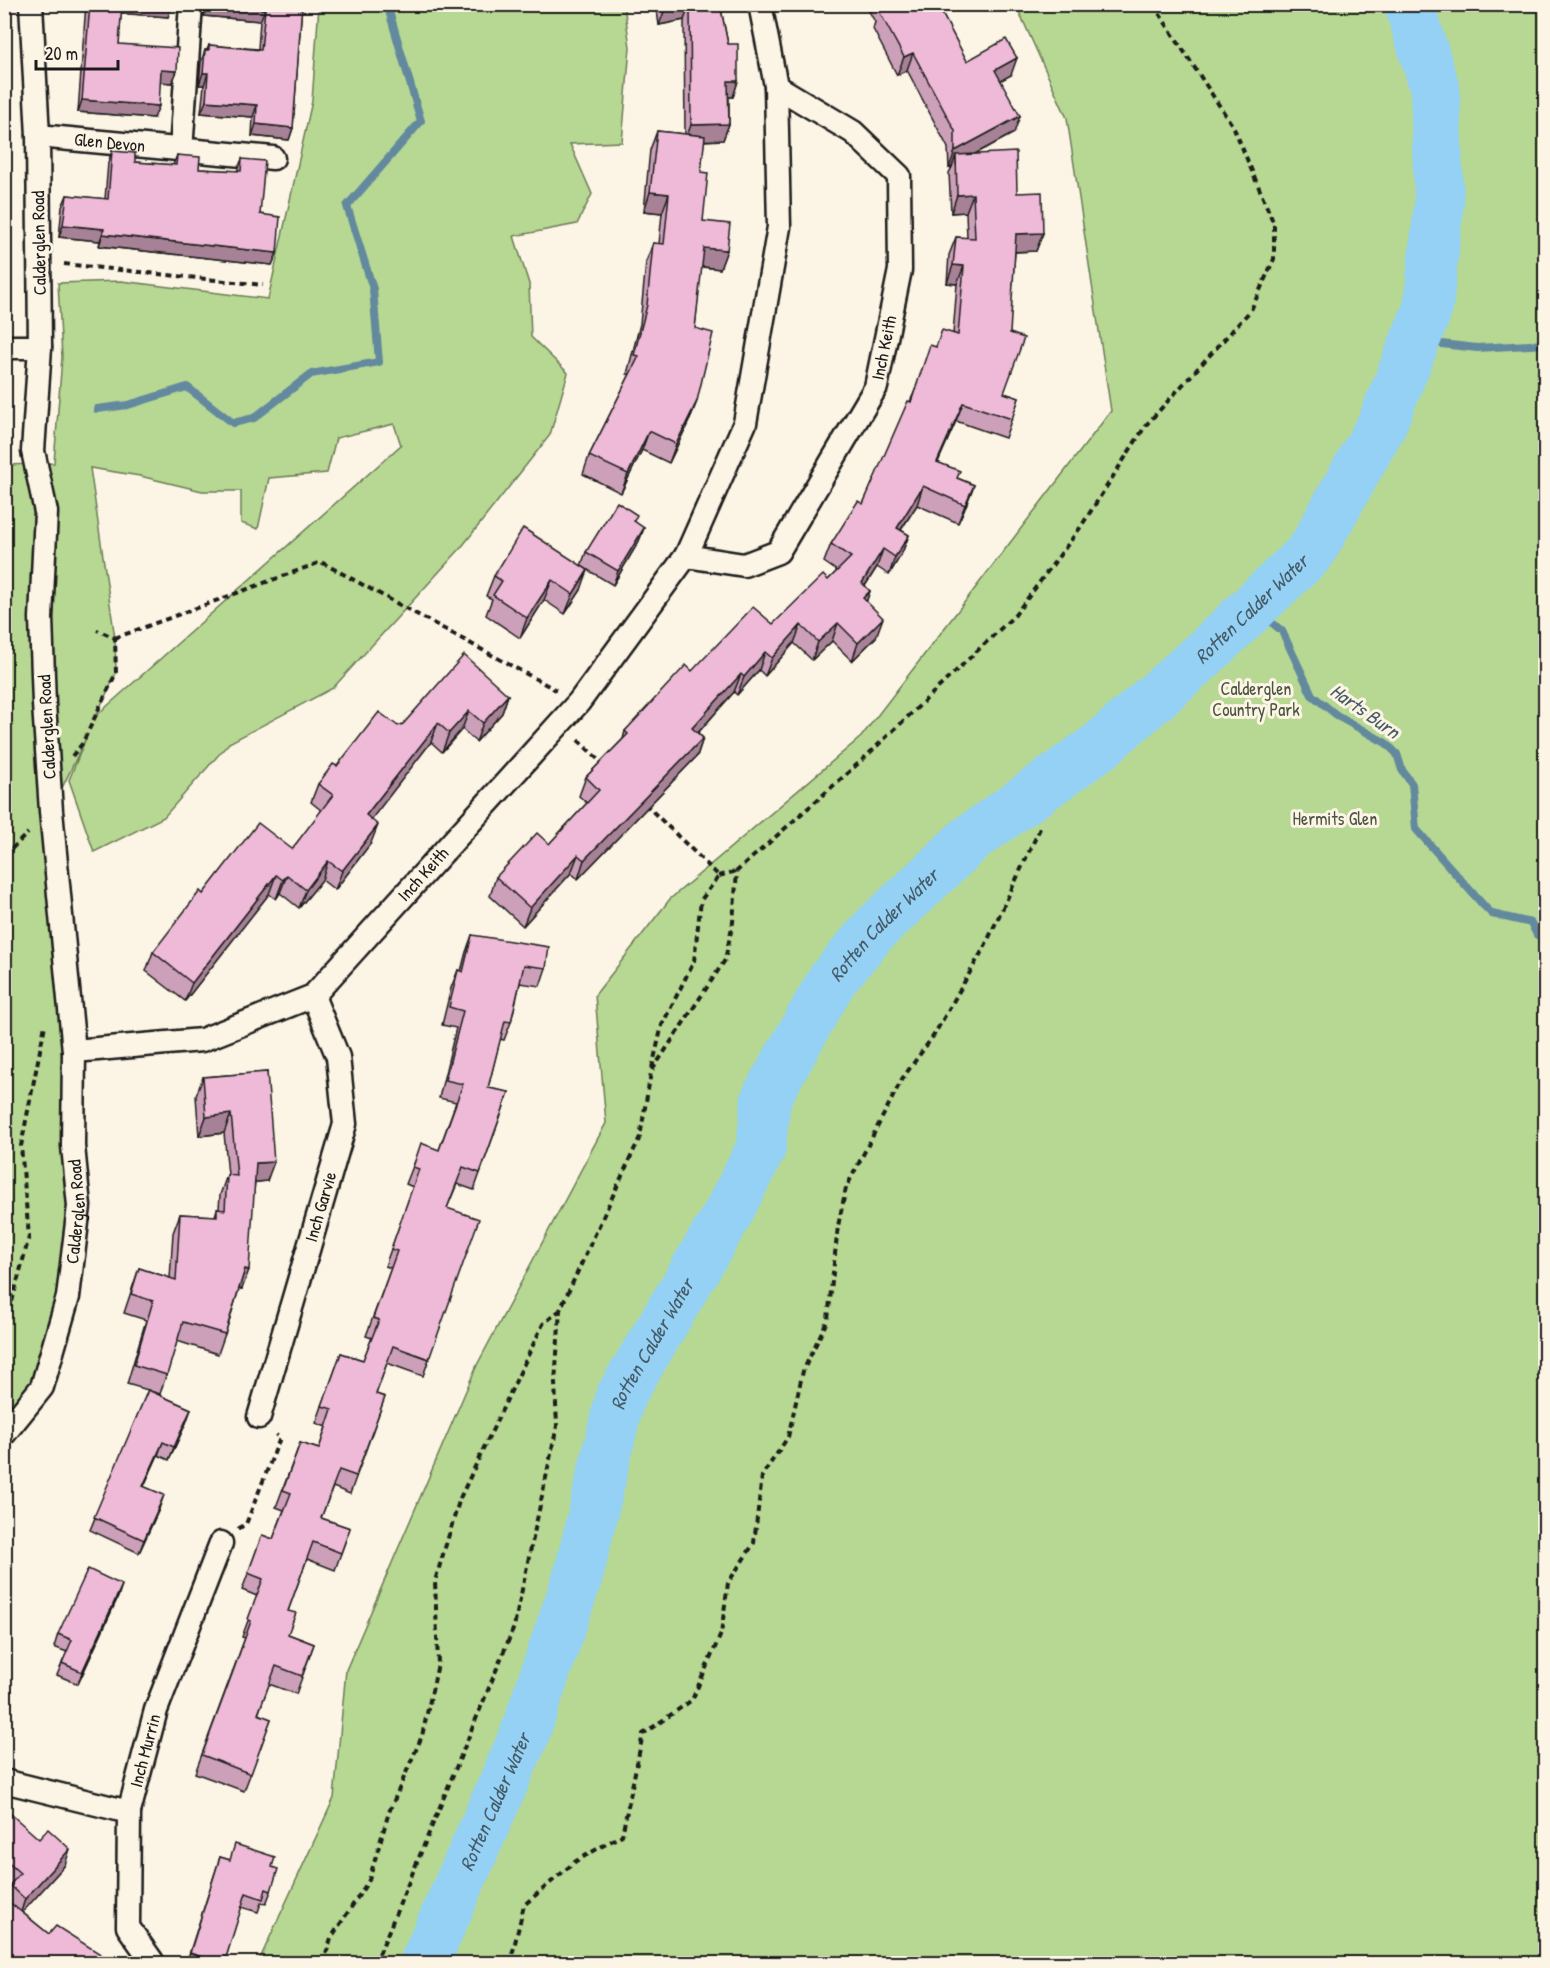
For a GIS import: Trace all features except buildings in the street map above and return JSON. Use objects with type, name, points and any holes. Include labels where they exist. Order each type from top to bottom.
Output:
[{"type":"street","name":"Calderglen Road","points":[[4,1434],[42,1387],[68,1297],[79,1206],[73,1146],[74,1051],[50,782],[41,618],[46,512],[33,451],[40,347],[38,136],[31,4]]},
{"type":"street","points":[[182,151],[191,4]]},
{"type":"street","name":"Inch Keith","points":[[74,1051],[202,1040],[313,996],[579,702],[686,556],[745,423],[779,227],[776,86],[760,4]]},
{"type":"street","name":"Inch Keith","points":[[686,556],[744,565],[778,552],[876,387],[900,270],[898,176],[853,132],[776,86]]},
{"type":"street","name":"Glen Devon","points":[[38,136],[273,158]]},
{"type":"street","points":[[4,347],[40,347]]},
{"type":"street","name":"Inch Garvie","points":[[259,1417],[345,1124],[338,1057],[313,996]]},
{"type":"street","name":"Inch Murrin","points":[[152,1960],[128,1927],[129,1812],[156,1710],[221,1543]]},
{"type":"street","points":[[4,1781],[129,1812]]},
{"type":"path","points":[[375,1964],[514,1627],[558,1426],[555,1383],[560,1310],[640,1137],[651,1071],[662,1025],[694,962],[701,900],[719,876],[737,871],[860,762],[1015,615],[1080,528],[1146,425],[1251,310],[1274,259],[1274,224],[1234,128],[1153,4]]},
{"type":"path","points":[[39,261],[263,285]]},
{"type":"path","points":[[96,630],[115,638],[321,562],[579,702],[575,737],[606,766]]},
{"type":"path","points":[[50,782],[82,744],[116,673],[115,638]]},
{"type":"path","points":[[638,797],[719,876]]},
{"type":"path","points":[[510,1964],[524,1905],[576,1861],[622,1835],[643,1734],[692,1700],[721,1634],[728,1584],[753,1543],[762,1476],[788,1437],[803,1371],[828,1319],[838,1226],[846,1188],[902,1080],[933,1035],[985,946],[1042,824]]},
{"type":"path","points":[[651,1071],[725,960],[733,922],[737,871]]},
{"type":"path","points":[[4,1332],[29,1237],[21,1146],[45,1022]]},
{"type":"path","points":[[324,1964],[331,1938],[369,1880],[389,1812],[422,1736],[438,1664],[435,1581],[460,1498],[543,1324],[560,1310]]},
{"type":"path","points":[[221,1543],[246,1524],[280,1438],[259,1417]]},
{"type":"green space","points":[[319,5],[624,5],[630,47],[622,142],[570,144],[592,194],[577,224],[514,236],[529,284],[531,337],[568,373],[550,435],[460,549],[333,688],[229,743],[164,817],[94,852],[69,780],[86,738],[51,811],[79,1206],[42,1387],[4,1434],[4,371],[9,375],[9,465],[54,463],[62,357],[58,283],[121,281],[268,299],[312,101]],"holes":[[[394,424],[401,445],[96,716],[116,673],[115,638],[90,468],[140,476],[202,491],[241,491],[241,523],[258,529],[269,478],[327,473],[336,438]]]},
{"type":"green space","points":[[1016,5],[1545,5],[1545,1963],[258,1963],[334,1798],[346,1670],[477,1365],[606,1123],[595,995],[670,899],[861,737],[1111,411],[1067,118]]},
{"type":"waterway","points":[[97,409],[128,405],[187,387],[233,423],[254,418],[311,374],[379,362],[373,289],[347,206],[421,121],[387,4]]},
{"type":"waterway","name":"Rotten Calder Water","points":[[424,1964],[524,1736],[579,1573],[620,1397],[726,1217],[761,1148],[766,1098],[832,980],[873,931],[970,839],[1100,746],[1202,656],[1311,552],[1382,424],[1428,308],[1439,203],[1435,89],[1409,4]]},
{"type":"waterway","points":[[1415,341],[1477,348],[1546,344]]},
{"type":"waterway","name":"Harts Burn","points":[[1253,607],[1282,631],[1312,695],[1339,717],[1386,743],[1397,754],[1402,770],[1412,784],[1416,829],[1484,906],[1492,914],[1531,923],[1537,935],[1546,934]]},
{"type":"park label","name":"Calderglen Country Park","points":[[1256,699]]},
{"type":"park label","name":"Hermits Glen","points":[[1335,819]]}]
